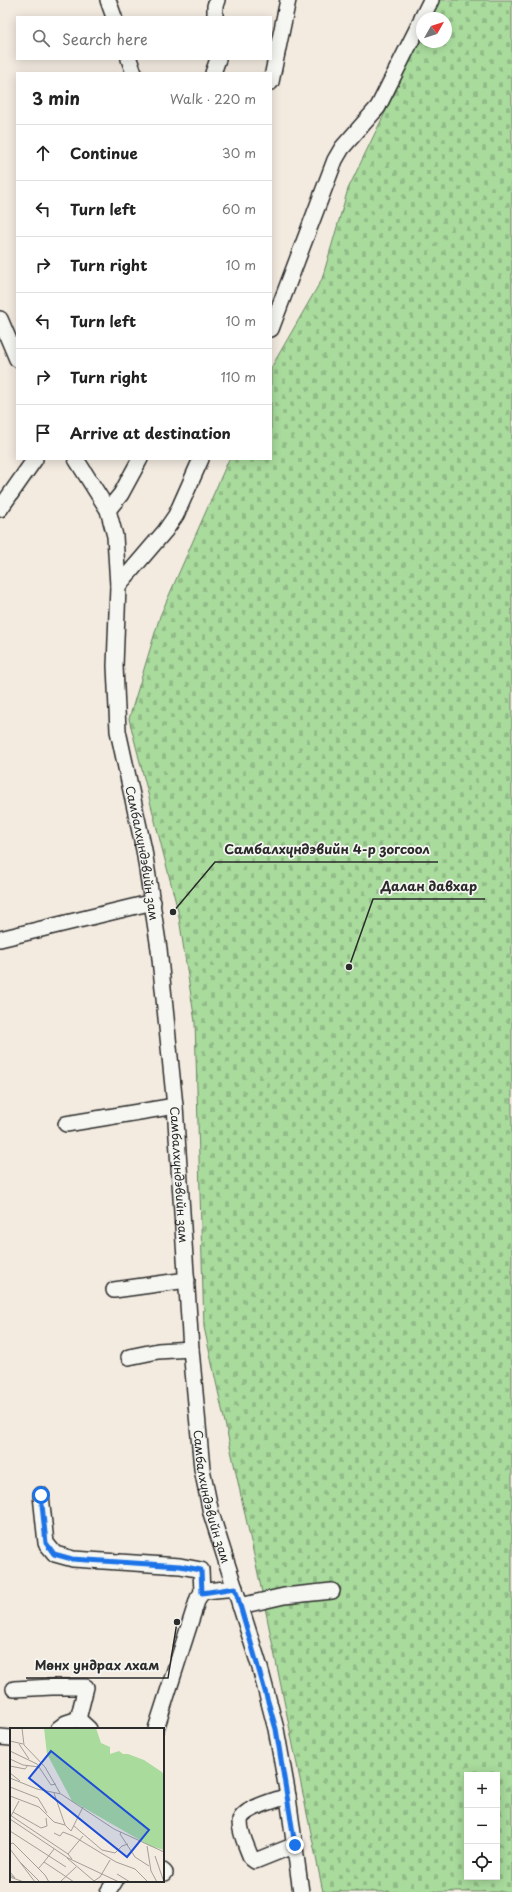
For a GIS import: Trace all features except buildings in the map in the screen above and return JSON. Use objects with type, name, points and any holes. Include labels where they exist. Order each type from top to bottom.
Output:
[{"type":"street","points":[[108,0],[114,16]]},
{"type":"street","points":[[272,77],[288,0]]},
{"type":"street","points":[[425,12],[431,0]]},
{"type":"street","points":[[272,326],[335,160],[342,148],[378,106],[416,30]]},
{"type":"street","points":[[129,60],[134,72]]},
{"type":"street","points":[[214,72],[218,60]]},
{"type":"street","points":[[0,319],[16,357]]},
{"type":"street","points":[[0,508],[34,460]]},
{"type":"street","name":"Самбалхүндэвийн зам","points":[[77,460],[108,510],[115,536],[118,586],[115,666],[118,731],[153,902],[175,1106],[191,1349],[204,1481],[211,1512],[276,1729],[288,1796],[301,1892]]},
{"type":"street","points":[[108,510],[121,494],[139,460]]},
{"type":"street","points":[[118,586],[166,531],[176,515],[202,460]]},
{"type":"street","points":[[0,939],[153,902]]},
{"type":"street","points":[[66,1124],[175,1106]]},
{"type":"street","points":[[114,1290],[187,1280]]},
{"type":"street","points":[[130,1357],[158,1351],[191,1349]]},
{"type":"street","points":[[41,1495],[46,1543],[54,1554],[72,1559],[180,1566],[201,1570],[202,1593],[198,1598],[156,1728]]},
{"type":"street","points":[[202,1593],[235,1588]]},
{"type":"street","points":[[240,1606],[284,1596],[332,1591]]},
{"type":"street","points":[[14,1689],[86,1687],[78,1719]]},
{"type":"street","points":[[59,1728],[66,1723],[78,1719]]},
{"type":"street","points":[[78,1719],[88,1728]]},
{"type":"street","points":[[0,1737],[10,1738]]},
{"type":"street","points":[[288,1796],[250,1809],[242,1816],[240,1820],[241,1829],[251,1858],[255,1861],[295,1845]]},
{"type":"street","points":[[108,1892],[114,1882]]},
{"type":"green space","points":[[439,0],[512,0],[512,1892],[323,1892],[259,1578],[204,1327],[195,1022],[178,911],[129,719],[160,616],[229,460],[272,460],[272,366],[322,279],[348,189],[416,48],[452,48],[452,12],[434,12]]},
{"type":"place","name":"Самбалхүндэвийн 4-р зогсоол","points":[[173,912]]},
{"type":"place","name":"Далан давхар","points":[[349,967]]},
{"type":"place","name":"Мөнх ундрах лхам","points":[[177,1622]]},
{"type":"route","points":[[41,1495],[46,1543],[54,1554],[72,1559],[128,1564],[180,1566],[201,1570],[202,1593],[206,1591],[235,1588],[260,1668],[276,1729],[295,1845]]}]
